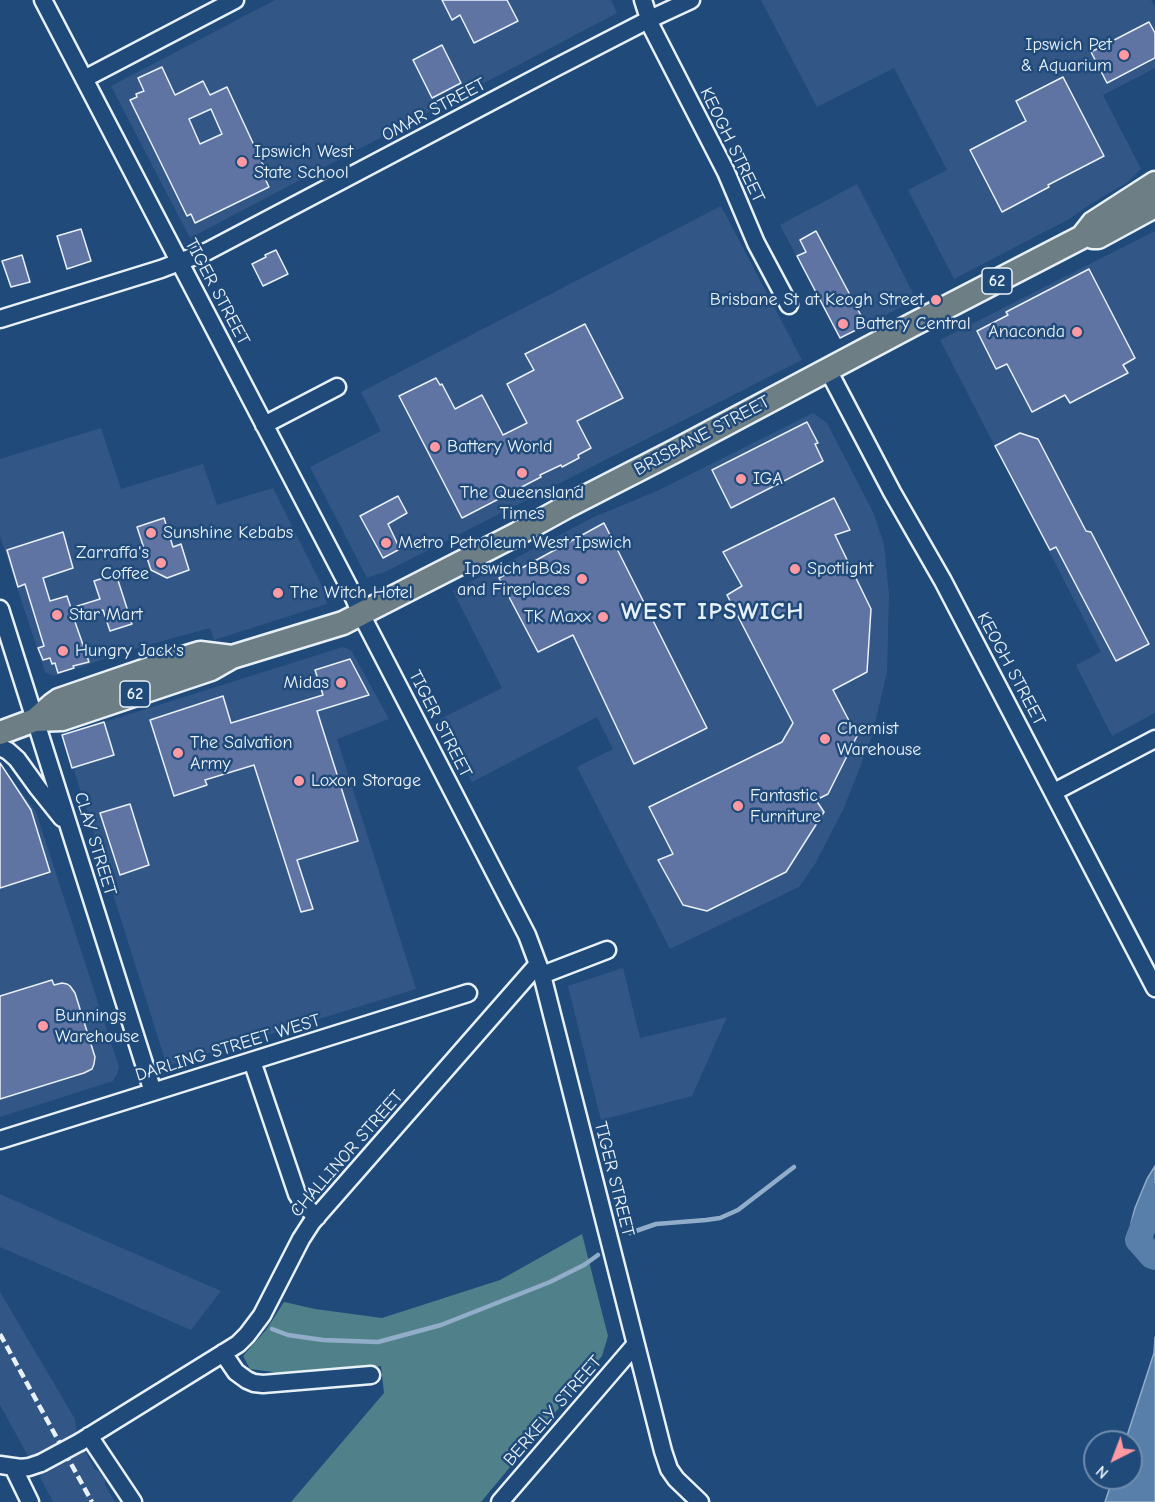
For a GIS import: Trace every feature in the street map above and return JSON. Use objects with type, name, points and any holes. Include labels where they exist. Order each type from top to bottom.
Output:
[{"type":"main road","points":[[1149,195],[1155,170]]},
{"type":"main road","name":"BRISBANE STREET","points":[[0,732],[35,720],[62,719],[211,669],[232,657],[331,627],[361,614],[1082,237],[1093,223],[1149,195]]},
{"type":"street","name":"TIGER STREET","points":[[43,0],[351,591],[527,935],[540,969],[667,1463],[679,1483],[700,1502]]},
{"type":"street","points":[[84,79],[235,0]]},
{"type":"street","name":"KEOGH STREET","points":[[643,0],[652,28],[726,172],[756,243],[789,305]]},
{"type":"street","name":"OMAR STREET","points":[[0,319],[180,262],[218,245],[650,19],[691,0]]},
{"type":"street","name":"KEOGH STREET","points":[[828,370],[892,492],[944,581],[1155,988]]},
{"type":"street","points":[[264,425],[338,387]]},
{"type":"street","name":"CLAY STREET","points":[[0,609],[153,1092]]},
{"type":"street","points":[[1054,792],[1155,739]]},
{"type":"street","points":[[0,747],[17,759],[69,825]]},
{"type":"street","points":[[540,969],[607,950]]},
{"type":"street","name":"CHALLINOR STREET","points":[[7,1466],[29,1467],[41,1463],[238,1344],[258,1323],[301,1239],[317,1217],[540,969]]},
{"type":"street","name":"DARLING STREET WEST","points":[[0,1140],[468,993]]},
{"type":"street","points":[[252,1061],[297,1194],[304,1205],[317,1217]]},
{"type":"street","name":"BERKELY STREET","points":[[500,1502],[635,1345]]},
{"type":"street","points":[[223,1353],[236,1372],[254,1383],[370,1375]]},
{"type":"street","points":[[84,1439],[133,1502]]},
{"type":"street","points":[[7,1466],[30,1502]]},
{"type":"shaded area","name":"Ipswich West State School","points":[[275,0],[611,0],[617,13],[190,238],[111,86]]},
{"type":"shaded area","points":[[761,0],[1151,0],[1155,7],[1155,68],[1103,95],[1141,169],[1128,182],[1071,218],[954,279],[908,190],[947,170],[894,68],[817,107]]},
{"type":"shaded area","points":[[857,184],[916,299],[840,339],[780,225]]},
{"type":"shaded area","points":[[721,206],[802,360],[387,571],[367,578],[310,467],[381,431],[361,392]]},
{"type":"shaded area","points":[[1155,231],[1155,713],[1112,736],[1076,665],[1101,652],[940,340]]},
{"type":"shaded area","points":[[813,413],[827,423],[873,512],[884,544],[889,594],[887,673],[871,739],[843,810],[815,864],[799,887],[670,949],[577,767],[613,749],[597,717],[472,782],[440,719],[502,688],[453,591],[594,517],[657,491]]},
{"type":"shaded area","points":[[101,428],[121,489],[203,464],[217,505],[273,488],[323,588],[327,604],[214,640],[210,628],[137,648],[54,676],[45,672],[0,536],[0,459]]},
{"type":"shaded area","points":[[343,647],[351,650],[389,719],[337,739],[416,989],[167,1066],[63,735]]},
{"type":"shaded area","points":[[0,768],[6,771],[36,812],[119,1067],[113,1081],[0,1117]]},
{"type":"shaded area","points":[[623,968],[640,1038],[727,1017],[692,1096],[601,1120],[568,986]]},
{"type":"shaded area","points":[[1155,1166],[1155,1223],[1138,1240],[1131,1223],[1147,1179]]},
{"type":"shaded area","points":[[0,1194],[221,1291],[191,1330],[0,1247]]},
{"type":"shaded area","points":[[0,1292],[75,1419],[77,1436],[38,1458],[28,1456],[0,1405]]},
{"type":"shaded area","points":[[1155,1337],[1155,1502],[1105,1502],[1109,1490],[1143,1490],[1143,1430],[1129,1430],[1154,1353]]},
{"type":"shaded area","points":[[83,1447],[95,1470],[105,1478],[105,1485],[115,1502],[53,1502],[40,1477],[44,1469]]},
{"type":"green space","points":[[582,1234],[608,1336],[602,1356],[481,1502],[291,1502],[384,1393],[381,1366],[289,1374],[250,1369],[243,1356],[266,1330],[284,1302],[315,1309],[382,1318],[500,1280]]},
{"type":"building","points":[[442,0],[507,0],[518,21],[474,43],[460,15],[452,20]]},
{"type":"building","name":"Ipswich Pet & Aquarium","points":[[1149,22],[1155,33],[1155,58],[1107,83],[1091,52]]},
{"type":"building","points":[[442,45],[461,83],[432,98],[413,60]]},
{"type":"building","points":[[162,67],[175,95],[203,81],[210,95],[227,87],[266,171],[262,172],[269,187],[195,223],[191,214],[187,216],[130,100],[137,97],[136,94],[144,91],[138,78]],"holes":[[[211,109],[222,134],[200,144],[189,119]]]},
{"type":"building","points":[[1063,77],[1104,156],[1002,212],[970,150],[1026,121],[1016,101]]},
{"type":"building","points":[[81,229],[91,261],[67,269],[57,236]]},
{"type":"building","points":[[816,231],[866,325],[840,338],[797,256],[806,252],[800,240]]},
{"type":"building","points":[[276,250],[288,274],[263,286],[252,264]]},
{"type":"building","points":[[22,255],[30,282],[11,287],[2,261]]},
{"type":"building","name":"Anaconda","points":[[1089,269],[1135,358],[1123,365],[1128,373],[1070,403],[1065,395],[1032,412],[1007,364],[996,369],[977,331],[1008,315],[1006,312]]},
{"type":"building","points":[[585,324],[623,398],[577,421],[591,448],[578,455],[579,458],[540,475],[541,477],[462,518],[399,396],[436,378],[440,385],[442,384],[455,409],[482,395],[503,435],[527,423],[507,384],[534,370],[525,354]]},
{"type":"building","points":[[807,422],[818,443],[815,444],[823,461],[731,508],[712,470]]},
{"type":"building","points":[[1020,433],[1038,439],[1086,531],[1091,532],[1149,644],[1116,661],[1056,547],[1050,550],[995,446]]},
{"type":"building","points":[[398,496],[407,513],[388,524],[400,549],[383,558],[360,516]]},
{"type":"building","points":[[834,498],[850,530],[835,535],[871,609],[867,672],[833,690],[857,736],[828,794],[816,800],[824,812],[786,872],[707,911],[683,905],[658,860],[673,854],[649,807],[782,742],[793,723],[727,595],[742,586],[723,552]]},
{"type":"building","points":[[164,518],[173,547],[181,544],[189,570],[167,578],[151,570],[137,527]]},
{"type":"building","points":[[604,523],[707,728],[634,764],[573,635],[538,652],[499,578]]},
{"type":"building","points":[[63,532],[73,568],[43,578],[50,601],[67,596],[71,608],[100,599],[94,581],[116,574],[132,624],[110,631],[103,610],[74,619],[89,662],[58,673],[55,663],[52,664],[50,658],[43,660],[38,648],[44,646],[25,584],[18,587],[7,550]]},
{"type":"building","points":[[350,659],[369,695],[317,711],[358,841],[297,860],[313,909],[301,912],[254,765],[205,780],[207,785],[174,796],[150,720],[223,696],[231,723],[323,695],[315,670]]},
{"type":"building","points":[[104,722],[114,755],[72,768],[62,735]]},
{"type":"building","points":[[0,763],[31,810],[50,872],[0,888]]},
{"type":"building","points":[[130,804],[149,865],[120,875],[100,813]]},
{"type":"building","name":"Bunnings Warehouse","points":[[52,980],[54,985],[67,984],[75,993],[95,1057],[92,1069],[0,1099],[0,996]]},
{"type":"waterway","points":[[630,1233],[656,1224],[720,1218],[738,1210],[794,1167]]},
{"type":"waterway","points":[[1155,1196],[1138,1240],[1155,1257]]},
{"type":"waterway","points":[[272,1329],[288,1335],[323,1340],[378,1342],[441,1325],[550,1282],[584,1265],[598,1255]]},
{"type":"railway","points":[[0,1334],[92,1502]]},
{"type":"place","name":"Ipswich Pet & Aquarium","points":[[1124,55]]},
{"type":"place","name":"Ipswich West State School","points":[[242,162]]},
{"type":"place","name":"Brisbane St at Keogh Street","points":[[936,300]]},
{"type":"place","name":"Battery Central","points":[[843,324]]},
{"type":"place","name":"Anaconda","points":[[1077,332]]},
{"type":"place","name":"Battery World","points":[[435,447]]},
{"type":"place","name":"The Queensland Times","points":[[522,473]]},
{"type":"place","name":"IGA","points":[[741,479]]},
{"type":"place","name":"Sunshine Kebabs","points":[[151,533]]},
{"type":"place","name":"Metro Petroleum West Ipswich","points":[[386,543]]},
{"type":"place","name":"Zarraffa's Coffee","points":[[161,563]]},
{"type":"place","name":"Spotlight","points":[[795,569]]},
{"type":"place","name":"Ipswich BBQs and Fireplaces","points":[[582,579]]},
{"type":"place","name":"The Witch Hotel","points":[[278,593]]},
{"type":"place","name":"Star Mart","points":[[57,615]]},
{"type":"place","name":"TK Maxx","points":[[603,617]]},
{"type":"place","name":"Hungry Jack's","points":[[63,651]]},
{"type":"place","name":"Midas","points":[[341,683]]},
{"type":"place","name":"Chemist Warehouse","points":[[825,739]]},
{"type":"place","name":"The Salvation Army","points":[[178,753]]},
{"type":"place","name":"Loxon Storage","points":[[299,781]]},
{"type":"place","name":"Fantastic Furniture","points":[[738,806]]},
{"type":"place","name":"Bunnings Warehouse","points":[[43,1026]]},
{"type":"district","name":"WEST IPSWICH","points":[[713,612]]}]
